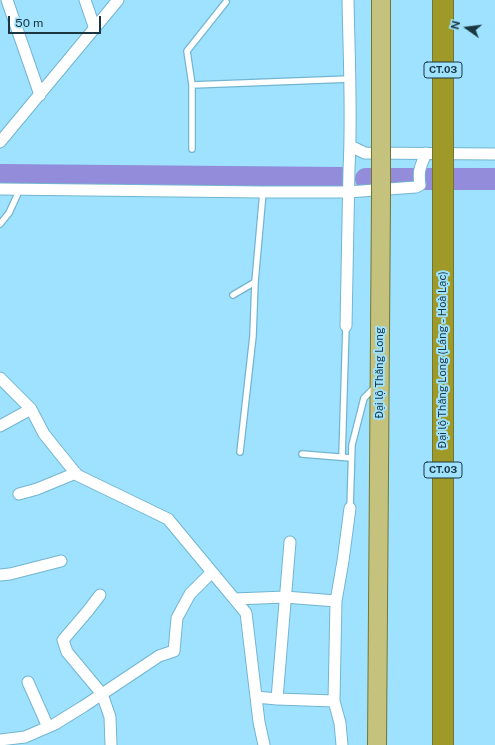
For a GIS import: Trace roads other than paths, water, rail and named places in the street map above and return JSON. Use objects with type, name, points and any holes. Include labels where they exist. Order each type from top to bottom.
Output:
[{"type":"highway","name":"Đại lộ Thăng Long (Láng - Hoà Lạc)","points":[[443,0],[443,745]]},
{"type":"main road","name":"Đại lộ Thăng Long","points":[[377,745],[381,0]]},
{"type":"street","points":[[7,0],[40,95]]},
{"type":"street","points":[[85,0],[94,29]]},
{"type":"street","points":[[0,142],[118,0]]},
{"type":"street","points":[[346,326],[350,146],[348,0]]},
{"type":"street","points":[[350,146],[365,153],[495,154]]},
{"type":"street","points":[[0,189],[348,192],[416,188],[420,185],[419,169],[426,154]]},
{"type":"street","points":[[0,378],[31,409],[44,434],[77,475],[168,519],[246,612],[259,722],[264,745]]},
{"type":"street","points":[[0,426],[31,409]]},
{"type":"street","points":[[19,494],[38,489],[76,473]]},
{"type":"street","points":[[342,745],[340,723],[334,701],[336,601],[350,508]]},
{"type":"street","points":[[277,699],[290,542]]},
{"type":"street","points":[[0,575],[10,574],[61,560]]},
{"type":"street","points":[[0,740],[25,737],[61,721],[159,656],[174,651],[177,618],[190,594],[212,572]]},
{"type":"street","points":[[100,595],[63,640],[67,652],[102,694],[110,717],[111,745]]},
{"type":"street","points":[[235,599],[285,597],[336,601]]},
{"type":"street","points":[[28,682],[48,727]]},
{"type":"street","points":[[256,697],[334,701]]},
{"type":"lane","points":[[192,149],[192,85],[187,51],[226,2]]},
{"type":"lane","points":[[192,85],[350,79]]},
{"type":"lane","points":[[0,224],[9,213],[20,189]]},
{"type":"lane","points":[[240,452],[253,336],[255,282],[263,192]]},
{"type":"lane","points":[[233,295],[255,282]]},
{"type":"lane","points":[[342,457],[346,326]]},
{"type":"lane","points":[[350,508],[352,445],[364,398],[380,383]]},
{"type":"lane","points":[[302,454],[351,458]]},
{"type":"waterway","points":[[0,175],[344,178]]},
{"type":"waterway","points":[[366,179],[495,179]]}]
